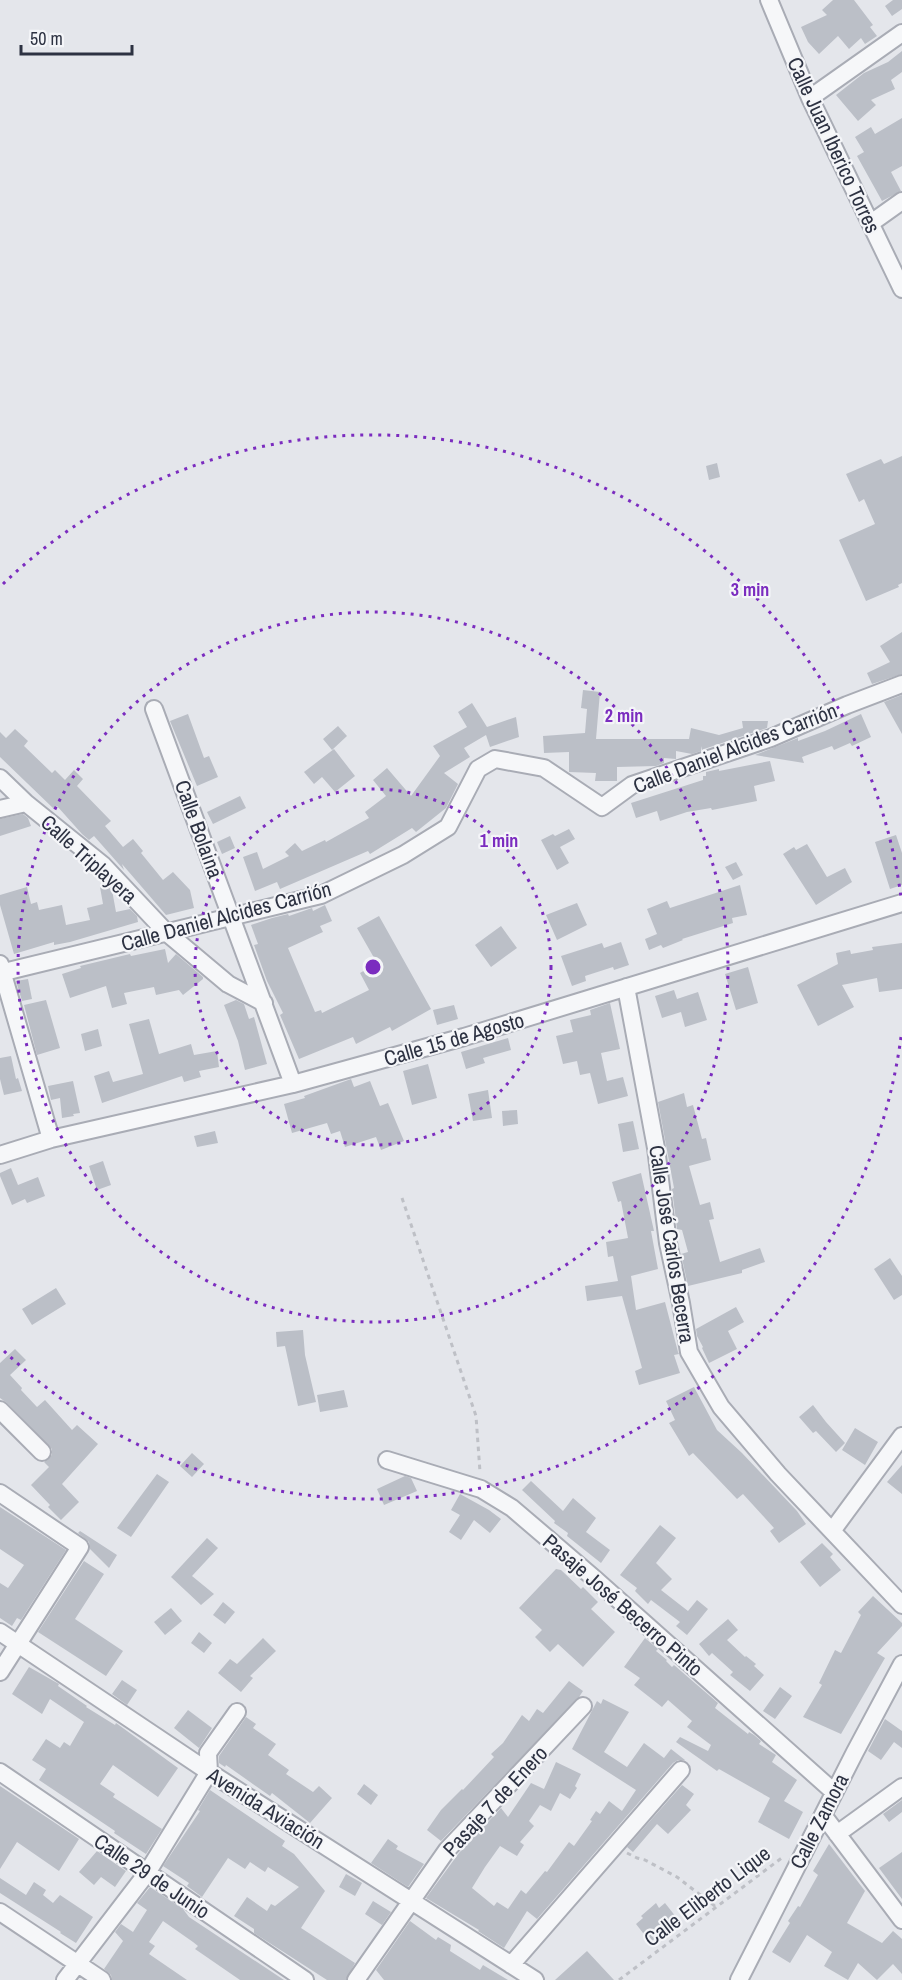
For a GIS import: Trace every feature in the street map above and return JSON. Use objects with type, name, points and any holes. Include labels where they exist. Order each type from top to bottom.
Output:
[{"type":"street","name":"Calle Juan Iberico Torres","points":[[769,0],[810,98],[902,289]]},
{"type":"street","points":[[810,98],[902,33]]},
{"type":"street","points":[[871,223],[902,201]]},
{"type":"street","name":"Calle Daniel Alcides Carrión","points":[[1,969],[232,918],[321,895],[403,855],[448,827],[478,769],[495,759],[544,768],[602,807],[632,785],[771,738],[902,684]]},
{"type":"street","name":"Calle Bolaina","points":[[154,709],[293,1084]]},
{"type":"street","name":"Calle Triplayera","points":[[0,778],[26,803],[103,865],[166,932],[228,984],[264,1003]]},
{"type":"street","points":[[0,809],[26,803]]},
{"type":"street","name":"Calle 15 de Agosto","points":[[0,1155],[51,1139],[293,1084],[464,1037],[902,903]]},
{"type":"street","points":[[1,969],[51,1139]]},
{"type":"street","name":"Calle José Carlos Becerra","points":[[626,987],[656,1148],[668,1243],[689,1352],[721,1407],[778,1474],[902,1605]]},
{"type":"street","points":[[0,1410],[42,1452]]},
{"type":"street","points":[[832,1531],[902,1436]]},
{"type":"street","name":"Pasaje José Becerro Pinto","points":[[387,1460],[480,1489],[513,1508],[834,1792]]},
{"type":"street","points":[[0,1494],[80,1547],[0,1672]]},
{"type":"street","name":"Avenida Aviación","points":[[0,1632],[209,1772],[535,1980]]},
{"type":"street","name":"Calle Zamora","points":[[739,1980],[902,1664]]},
{"type":"street","name":"Pasaje 7 de Enero","points":[[356,1980],[447,1850],[584,1706]]},
{"type":"street","points":[[65,1980],[147,1873],[209,1772],[208,1753],[237,1712]]},
{"type":"street","points":[[511,1965],[681,1770]]},
{"type":"street","name":"Calle 29 de Junio","points":[[0,1772],[305,1980]]},
{"type":"street","points":[[837,1834],[902,1787]]},
{"type":"street","points":[[823,1815],[902,1920]]},
{"type":"street","points":[[0,1912],[102,1980]]},
{"type":"path","points":[[402,1198],[476,1416],[480,1489]]},
{"type":"path","points":[[615,1845],[677,1877],[716,1907]]},
{"type":"path","name":"Calle Eliberto Lique","points":[[620,1980],[783,1857]]},
{"type":"building","points":[[833,0],[854,0],[873,25],[870,27],[877,36],[865,44],[861,38],[849,49],[838,36],[819,54],[808,42],[801,27],[827,15],[822,10]]},
{"type":"building","points":[[893,0],[902,0],[902,9],[892,16],[885,6]]},
{"type":"building","points":[[902,51],[902,72],[891,80],[895,89],[871,100],[876,105],[858,121],[836,95],[864,73],[888,62]]},
{"type":"building","points":[[902,118],[902,166],[891,172],[901,191],[882,201],[857,156],[864,152],[855,137],[871,127],[875,134]]},
{"type":"building","points":[[902,456],[902,583],[898,585],[899,587],[866,601],[839,540],[875,524],[864,499],[859,502],[846,474],[881,459],[884,464]]},
{"type":"building","points":[[717,463],[720,477],[709,480],[706,466]]},
{"type":"building","points":[[902,632],[902,674],[872,684],[867,673],[890,662],[880,646]]},
{"type":"building","points":[[583,690],[600,692],[596,739],[689,739],[691,728],[719,735],[743,728],[742,721],[768,721],[767,728],[702,750],[701,746],[701,751],[692,754],[676,751],[676,759],[664,758],[664,763],[656,766],[617,767],[617,781],[595,781],[596,773],[569,772],[569,752],[544,753],[543,736],[585,733],[587,709],[581,708]]},
{"type":"building","points":[[902,695],[902,734],[884,702]]},
{"type":"building","points":[[472,703],[487,727],[516,717],[519,737],[490,747],[486,735],[464,748],[470,757],[444,773],[458,784],[446,808],[416,832],[412,828],[370,854],[368,851],[280,889],[277,882],[255,891],[243,857],[257,852],[263,869],[289,856],[285,852],[295,843],[302,851],[325,840],[326,842],[369,818],[365,812],[386,796],[373,780],[387,768],[411,796],[440,756],[433,746],[467,727],[458,712]]},
{"type":"building","points":[[188,714],[204,758],[209,756],[218,777],[197,786],[170,721]]},
{"type":"building","points":[[861,714],[871,737],[852,746],[850,743],[834,750],[832,746],[802,757],[804,763],[755,755],[798,738],[798,741],[825,731]]},
{"type":"building","points":[[338,726],[347,736],[332,750],[323,739]]},
{"type":"building","points":[[15,729],[28,741],[24,746],[52,773],[55,770],[65,780],[74,770],[83,779],[77,786],[111,821],[105,826],[123,847],[133,839],[143,851],[141,853],[163,880],[173,872],[190,890],[194,908],[166,915],[122,864],[124,870],[94,836],[89,840],[57,806],[54,809],[0,757],[0,732],[6,738]]},
{"type":"building","points":[[334,749],[355,776],[335,792],[322,777],[314,784],[304,772]]},
{"type":"building","points":[[770,761],[775,781],[754,786],[757,801],[712,810],[711,808],[687,812],[660,821],[657,811],[636,818],[631,803],[703,780],[706,772]]},
{"type":"building","points":[[240,796],[246,808],[213,824],[207,812]]},
{"type":"building","points":[[23,814],[28,818],[31,826],[0,836],[0,819]]},
{"type":"building","points":[[569,829],[575,839],[560,847],[569,863],[557,870],[541,840]]},
{"type":"building","points":[[896,835],[902,853],[902,885],[890,889],[875,842]]},
{"type":"building","points":[[230,836],[235,848],[222,854],[217,842]]},
{"type":"building","points":[[807,844],[827,877],[845,868],[852,882],[816,905],[783,854],[794,847],[796,850]]},
{"type":"building","points":[[736,862],[743,875],[733,880],[725,867]]},
{"type":"building","points":[[108,885],[112,890],[116,912],[130,909],[137,916],[138,922],[70,942],[54,945],[54,942],[14,954],[0,905],[0,895],[27,887],[31,904],[37,902],[39,910],[62,905],[66,925],[90,920],[87,908],[103,904],[100,887]]},
{"type":"building","points":[[740,885],[747,915],[732,918],[733,923],[682,939],[663,948],[661,945],[649,950],[645,939],[657,934],[647,909],[667,901],[670,908]]},
{"type":"building","points":[[577,903],[587,925],[557,940],[546,915]]},
{"type":"building","points":[[325,905],[332,921],[320,926],[323,932],[288,948],[315,1012],[321,1010],[322,1013],[369,990],[360,973],[377,963],[357,928],[379,916],[431,1009],[392,1031],[390,1027],[356,1044],[353,1037],[299,1059],[280,1015],[283,1013],[267,981],[254,945],[258,944],[251,925],[312,908],[313,911]]},
{"type":"building","points":[[501,926],[517,948],[491,967],[475,945]]},
{"type":"building","points":[[621,942],[629,965],[614,970],[613,967],[585,976],[586,981],[572,986],[561,956],[602,943],[604,948]]},
{"type":"building","points":[[902,943],[902,989],[879,992],[877,978],[842,985],[854,1007],[818,1026],[797,985],[838,964],[836,953],[850,950],[851,954],[873,950],[872,947]]},
{"type":"building","points":[[165,949],[168,963],[176,954],[203,977],[183,995],[179,990],[156,995],[154,987],[124,993],[127,1004],[112,1008],[106,986],[70,998],[62,974],[81,968],[80,966],[130,954],[131,956]]},
{"type":"building","points":[[748,967],[758,1003],[736,1010],[725,974]]},
{"type":"building","points":[[28,979],[32,999],[22,1001],[16,981]]},
{"type":"building","points":[[674,990],[677,999],[698,992],[707,1020],[685,1027],[681,1012],[662,1018],[655,996]]},
{"type":"building","points":[[46,1000],[60,1048],[37,1055],[24,1005]]},
{"type":"building","points":[[236,1000],[244,1004],[249,1019],[254,1017],[267,1064],[245,1070],[238,1041],[224,1005]]},
{"type":"building","points":[[610,1003],[620,1049],[601,1053],[607,1081],[623,1077],[628,1096],[598,1104],[590,1073],[580,1075],[577,1061],[563,1064],[556,1036],[573,1032],[570,1020],[591,1015],[590,1010]]},
{"type":"building","points":[[454,1005],[458,1019],[437,1025],[433,1010]]},
{"type":"building","points":[[149,1019],[159,1054],[191,1044],[194,1055],[217,1051],[219,1067],[199,1071],[201,1077],[184,1082],[182,1076],[102,1103],[94,1076],[109,1071],[113,1082],[143,1074],[129,1024]]},
{"type":"building","points":[[98,1029],[102,1046],[85,1051],[81,1034]]},
{"type":"building","points":[[508,1038],[511,1050],[483,1058],[485,1063],[466,1069],[461,1052]]},
{"type":"building","points":[[11,1056],[16,1079],[18,1078],[22,1091],[4,1095],[0,1079],[0,1058]]},
{"type":"building","points":[[428,1064],[437,1098],[412,1105],[403,1071]]},
{"type":"building","points":[[351,1079],[354,1087],[370,1081],[380,1106],[388,1103],[404,1141],[381,1150],[376,1137],[345,1147],[340,1131],[331,1134],[327,1123],[292,1133],[284,1104]]},
{"type":"building","points":[[73,1081],[80,1113],[62,1118],[60,1098],[51,1100],[48,1086]]},
{"type":"building","points":[[488,1090],[492,1118],[473,1121],[468,1094]]},
{"type":"building","points":[[684,1093],[687,1107],[693,1105],[702,1139],[706,1138],[711,1160],[689,1166],[700,1205],[710,1202],[714,1219],[709,1220],[720,1262],[760,1248],[765,1262],[742,1270],[742,1273],[688,1286],[681,1254],[688,1252],[682,1230],[677,1229],[672,1189],[674,1188],[658,1102]]},
{"type":"building","points":[[517,1110],[518,1124],[503,1126],[502,1111]]},
{"type":"building","points":[[633,1121],[639,1149],[623,1152],[618,1124]]},
{"type":"building","points":[[215,1131],[218,1143],[197,1147],[194,1136]]},
{"type":"building","points":[[103,1161],[111,1185],[97,1190],[89,1166]]},
{"type":"building","points":[[11,1168],[18,1185],[38,1177],[45,1196],[27,1203],[25,1199],[12,1205],[0,1176],[0,1173]]},
{"type":"building","points":[[641,1173],[654,1231],[651,1231],[658,1269],[631,1276],[636,1310],[665,1302],[679,1354],[674,1355],[680,1373],[639,1385],[635,1371],[642,1368],[622,1296],[587,1301],[585,1286],[618,1281],[613,1256],[608,1257],[606,1242],[628,1238],[621,1201],[618,1202],[612,1182]]},
{"type":"building","points":[[890,1258],[902,1276],[902,1295],[894,1300],[874,1269]]},
{"type":"building","points":[[56,1288],[66,1304],[32,1325],[22,1309]]},
{"type":"building","points":[[736,1307],[744,1322],[728,1331],[737,1349],[709,1363],[696,1329]]},
{"type":"building","points":[[303,1330],[305,1355],[316,1402],[298,1406],[285,1346],[277,1347],[276,1332]]},
{"type":"building","points":[[15,1349],[26,1360],[10,1375],[22,1388],[21,1390],[37,1407],[45,1400],[72,1430],[77,1425],[98,1444],[62,1484],[79,1502],[61,1520],[31,1485],[49,1467],[44,1462],[52,1455],[52,1449],[0,1398],[0,1363]]},
{"type":"building","points":[[694,1387],[717,1430],[797,1511],[806,1524],[779,1543],[770,1531],[774,1528],[743,1494],[737,1499],[693,1453],[689,1456],[669,1423],[675,1420],[666,1401]]},
{"type":"building","points":[[344,1390],[348,1407],[320,1412],[317,1395]]},
{"type":"building","points":[[813,1405],[845,1443],[836,1452],[816,1431],[813,1433],[799,1417]]},
{"type":"building","points":[[855,1428],[878,1442],[865,1465],[842,1450]]},
{"type":"building","points":[[192,1453],[204,1464],[192,1477],[180,1466]]},
{"type":"building","points":[[902,1465],[902,1494],[887,1482]]},
{"type":"building","points":[[157,1474],[169,1482],[131,1537],[117,1528]]},
{"type":"building","points":[[405,1476],[411,1478],[417,1491],[384,1505],[377,1489]]},
{"type":"building","points":[[531,1481],[563,1511],[573,1498],[596,1518],[586,1532],[610,1550],[601,1563],[567,1536],[568,1533],[554,1523],[555,1521],[522,1490]]},
{"type":"building","points":[[460,1494],[501,1519],[490,1533],[474,1520],[461,1540],[449,1532],[460,1515],[451,1510]]},
{"type":"building","points":[[0,1507],[66,1550],[21,1620],[17,1618],[12,1626],[0,1618],[0,1583],[8,1588],[24,1565],[0,1549]]},
{"type":"building","points":[[660,1525],[676,1538],[656,1563],[672,1579],[661,1590],[688,1611],[697,1600],[708,1609],[687,1635],[676,1626],[680,1622],[651,1600],[648,1604],[635,1591],[637,1588],[620,1575]]},
{"type":"building","points":[[80,1531],[117,1555],[109,1568],[90,1549],[89,1542],[78,1533]]},
{"type":"building","points":[[207,1538],[218,1548],[192,1576],[214,1594],[201,1605],[171,1577]]},
{"type":"building","points":[[822,1543],[833,1554],[830,1557],[841,1570],[820,1587],[800,1562]]},
{"type":"building","points":[[84,1561],[104,1574],[75,1619],[123,1651],[106,1676],[38,1632]]},
{"type":"building","points":[[556,1569],[561,1570],[581,1589],[583,1587],[598,1602],[591,1609],[615,1632],[583,1667],[558,1644],[550,1652],[535,1637],[542,1630],[519,1608]]},
{"type":"building","points":[[873,1596],[902,1623],[902,1626],[877,1653],[885,1658],[841,1734],[803,1717],[822,1685],[819,1683],[835,1650],[841,1653],[861,1615],[858,1612]]},
{"type":"building","points":[[223,1602],[235,1612],[225,1624],[213,1615]]},
{"type":"building","points":[[171,1608],[182,1621],[165,1635],[154,1622]]},
{"type":"building","points":[[728,1619],[738,1630],[727,1640],[756,1664],[754,1666],[764,1675],[750,1691],[730,1675],[733,1672],[712,1653],[709,1656],[699,1644]]},
{"type":"building","points":[[199,1632],[212,1643],[204,1653],[191,1643]]},
{"type":"building","points":[[263,1638],[276,1651],[250,1676],[253,1678],[241,1692],[218,1673],[230,1659],[237,1664]]},
{"type":"building","points":[[645,1638],[658,1649],[656,1651],[672,1667],[674,1665],[718,1703],[715,1708],[748,1734],[749,1732],[754,1735],[761,1741],[759,1744],[776,1755],[772,1762],[797,1780],[784,1801],[803,1812],[789,1839],[758,1822],[770,1798],[719,1769],[717,1771],[676,1742],[680,1737],[708,1751],[711,1745],[687,1727],[692,1721],[668,1700],[662,1707],[634,1685],[640,1678],[624,1667]]},
{"type":"building","points":[[29,1667],[59,1684],[58,1686],[86,1707],[115,1725],[116,1723],[178,1768],[158,1797],[113,1765],[100,1784],[115,1794],[113,1797],[162,1829],[146,1854],[39,1780],[46,1769],[32,1760],[46,1739],[60,1748],[64,1742],[70,1746],[84,1722],[50,1699],[42,1714],[12,1694]]},
{"type":"building","points":[[122,1680],[137,1690],[127,1705],[112,1694]]},
{"type":"building","points":[[569,1681],[583,1691],[579,1697],[441,1841],[427,1830],[441,1810],[494,1757],[491,1754],[503,1743],[522,1715],[529,1721],[537,1709],[543,1713]]},
{"type":"building","points":[[780,1687],[792,1696],[775,1719],[763,1711]]},
{"type":"building","points":[[603,1699],[629,1712],[604,1752],[627,1767],[644,1743],[664,1758],[671,1749],[685,1760],[673,1763],[537,1919],[527,1911],[504,1948],[426,1898],[459,1853],[501,1808],[508,1817],[531,1783],[544,1789],[556,1762],[581,1774],[575,1786],[577,1788],[570,1799],[560,1793],[551,1811],[540,1805],[529,1821],[534,1826],[520,1842],[524,1845],[517,1856],[500,1846],[485,1867],[472,1888],[494,1906],[497,1902],[508,1909],[521,1890],[526,1894],[545,1871],[547,1872],[569,1842],[574,1846],[592,1821],[590,1820],[596,1811],[600,1814],[609,1801],[622,1811],[636,1790],[572,1749],[597,1701],[601,1704]]},
{"type":"building","points":[[188,1710],[212,1728],[199,1748],[174,1728]]},
{"type":"building","points":[[246,1717],[256,1724],[253,1728],[276,1744],[268,1755],[289,1770],[286,1774],[313,1792],[319,1786],[332,1798],[310,1823],[272,1793],[270,1796],[226,1765],[225,1767],[219,1763],[219,1756]]},
{"type":"building","points":[[885,1719],[902,1731],[902,1748],[894,1742],[881,1760],[868,1751]]},
{"type":"building","points":[[364,1784],[378,1795],[371,1805],[357,1794]]},
{"type":"building","points":[[682,1785],[694,1794],[686,1805],[691,1810],[668,1834],[657,1824],[633,1852],[627,1847]]},
{"type":"building","points":[[0,1786],[79,1839],[59,1871],[17,1842],[0,1869]]},
{"type":"building","points":[[210,1790],[285,1841],[282,1846],[294,1854],[325,1891],[301,1928],[355,1963],[346,1980],[327,1980],[254,1933],[254,1929],[234,1916],[247,1897],[267,1911],[271,1904],[275,1906],[299,1887],[268,1867],[265,1872],[250,1862],[245,1869],[228,1858],[202,1897],[187,1886],[189,1883],[163,1866],[200,1811],[198,1810]]},
{"type":"building","points":[[902,1800],[902,1812],[889,1822],[883,1814]]},
{"type":"building","points":[[388,1839],[398,1846],[396,1849],[424,1864],[408,1887],[371,1863]]},
{"type":"building","points":[[829,1844],[865,1891],[847,1923],[882,1943],[893,1931],[902,1939],[902,1974],[893,1964],[877,1980],[858,1963],[848,1980],[824,1966],[832,1952],[807,1935],[790,1963],[772,1952],[790,1923],[788,1921],[798,1906],[800,1907],[818,1875],[813,1871]]},
{"type":"building","points":[[97,1851],[126,1871],[115,1887],[101,1877],[94,1885],[79,1872]]},
{"type":"building","points":[[902,1852],[902,1899],[879,1868]]},
{"type":"building","points":[[346,1874],[362,1883],[355,1896],[339,1887]]},
{"type":"building","points":[[0,1878],[26,1895],[34,1882],[46,1890],[43,1895],[53,1903],[60,1895],[93,1917],[76,1943],[0,1893]]},
{"type":"building","points":[[150,1887],[183,1909],[189,1917],[284,1980],[240,1980],[195,1949],[198,1946],[163,1921],[149,1942],[155,1946],[149,1954],[187,1980],[112,1980],[111,1975],[104,1969],[123,1941],[115,1932],[121,1924],[133,1932],[147,1910],[137,1903]]},
{"type":"building","points":[[373,1901],[391,1912],[382,1925],[365,1914]]},
{"type":"building","points":[[656,1903],[659,1908],[665,1903],[680,1922],[650,1942],[636,1924],[643,1918],[641,1916]]},
{"type":"building","points":[[410,1921],[436,1940],[438,1937],[451,1945],[450,1951],[480,1970],[483,1965],[508,1980],[384,1980],[376,1970]]},
{"type":"building","points":[[587,1951],[614,1980],[555,1980]]}]
